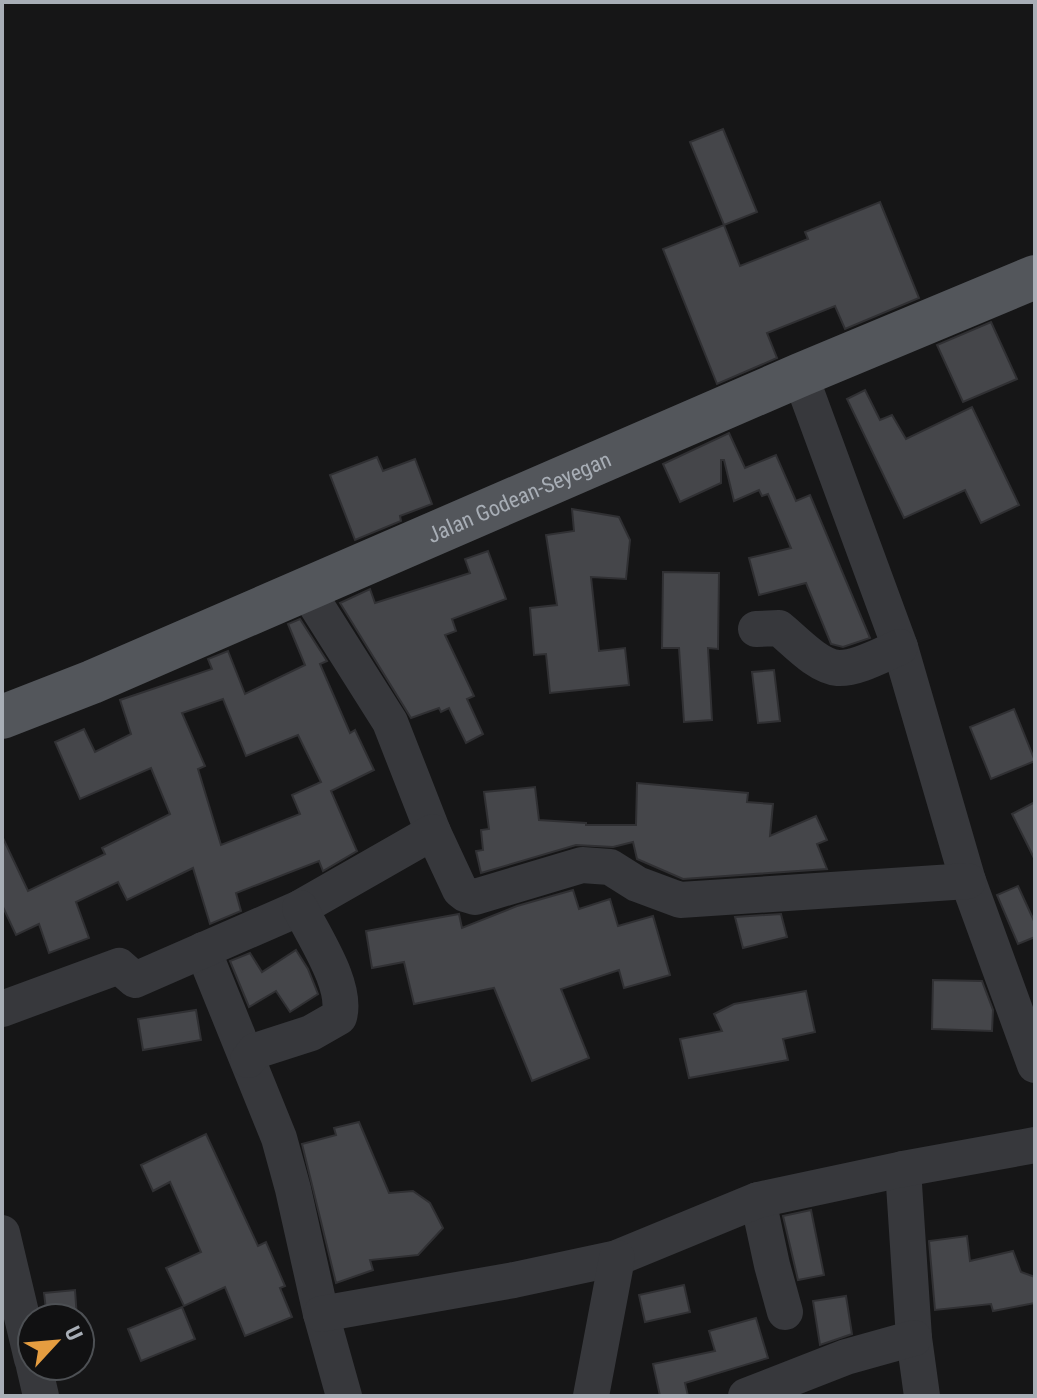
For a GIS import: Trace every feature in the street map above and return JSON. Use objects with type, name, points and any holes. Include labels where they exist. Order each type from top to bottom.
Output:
[{"type":"main road","name":"Jalan Godean-Seyegan","points":[[2,717],[92,682],[800,375],[1035,277]]},
{"type":"street","points":[[800,375],[900,647],[968,881],[1031,1044]]},
{"type":"street","points":[[306,589],[390,722],[433,832],[460,890],[465,894],[475,897],[582,865],[610,867],[637,884],[680,900],[968,881]]},
{"type":"street","points":[[756,629],[779,628],[814,657],[837,668],[900,647]]},
{"type":"street","points":[[2,1009],[119,966],[135,980],[300,908],[433,832]]},
{"type":"street","points":[[248,1060],[255,1051],[311,1033],[339,1017],[342,1006],[336,981],[300,908]]},
{"type":"street","points":[[203,950],[279,1138],[344,1396]]},
{"type":"street","points":[[321,1314],[514,1280],[617,1258],[758,1200],[1035,1145]]},
{"type":"street","points":[[903,1169],[914,1338],[922,1396]]},
{"type":"street","points":[[758,1200],[785,1312]]},
{"type":"street","points":[[2,1233],[18,1302]]},
{"type":"street","points":[[591,1396],[617,1258]]},
{"type":"street","points":[[746,1396],[846,1357],[914,1338]]},
{"type":"building","points":[[723,129],[757,212],[724,225],[690,142]]},
{"type":"building","points":[[880,202],[919,298],[845,329],[835,306],[767,333],[777,358],[717,384],[663,249],[724,225],[740,266],[808,239],[805,232]]},
{"type":"building","points":[[991,322],[1017,379],[963,402],[937,345]]},
{"type":"building","points":[[865,390],[880,420],[892,415],[906,439],[972,407],[1019,505],[981,523],[965,490],[904,518],[847,399]]},
{"type":"building","points":[[729,433],[745,468],[776,455],[796,501],[810,495],[870,638],[843,647],[831,644],[806,583],[759,595],[749,558],[791,548],[768,494],[762,496],[759,490],[734,501],[724,460],[721,460],[721,483],[680,502],[663,464]]},
{"type":"building","points":[[377,457],[383,471],[415,459],[432,504],[400,516],[401,521],[355,540],[330,475]]},
{"type":"building","points":[[572,509],[619,517],[630,540],[626,579],[591,577],[599,651],[625,648],[629,685],[550,693],[546,654],[534,655],[530,608],[557,605],[546,535],[574,531]]},
{"type":"building","points":[[488,551],[506,599],[452,619],[456,631],[445,635],[474,696],[467,699],[483,734],[466,743],[449,708],[441,712],[439,708],[411,718],[340,603],[370,589],[375,603],[470,573],[465,559]]},
{"type":"building","points":[[663,572],[719,573],[718,649],[708,648],[712,720],[684,722],[679,648],[662,648]]},
{"type":"building","points":[[300,619],[327,661],[320,664],[350,733],[355,730],[374,770],[331,791],[357,851],[323,871],[319,861],[236,893],[241,911],[210,924],[193,868],[127,900],[118,882],[76,902],[89,938],[49,953],[39,924],[16,935],[2,905],[2,836],[28,891],[105,854],[102,848],[170,814],[151,768],[80,799],[55,742],[84,729],[95,752],[131,734],[120,700],[212,669],[208,659],[228,651],[245,694],[305,665],[288,624]],"holes":[[[223,699],[246,756],[298,735],[321,782],[292,795],[300,814],[221,845],[198,769],[205,766],[182,713]]]},
{"type":"building","points":[[774,670],[780,721],[758,723],[752,672]]},
{"type":"building","points":[[1014,709],[1035,761],[991,779],[970,727]]},
{"type":"building","points":[[637,783],[748,793],[747,802],[773,804],[770,836],[816,816],[827,840],[817,844],[827,869],[683,879],[637,859],[633,842],[613,847],[576,845],[481,873],[476,851],[483,850],[481,830],[489,829],[484,792],[535,787],[539,820],[586,825],[636,825]]},
{"type":"building","points":[[1035,802],[1035,860],[1012,814]]},
{"type":"building","points":[[1018,886],[1035,923],[1035,937],[1018,944],[997,895]]},
{"type":"building","points":[[573,890],[579,909],[610,899],[618,926],[653,916],[670,975],[624,988],[619,970],[561,989],[589,1058],[532,1081],[494,988],[414,1004],[404,962],[372,968],[366,931],[459,914],[462,928],[517,906]]},
{"type":"building","points":[[781,914],[787,937],[743,948],[735,917]]},
{"type":"building","points":[[296,950],[318,994],[290,1012],[276,991],[249,1007],[230,961],[250,953],[262,972]]},
{"type":"building","points":[[933,980],[982,981],[993,1010],[992,1031],[932,1029]]},
{"type":"building","points":[[806,991],[815,1032],[783,1039],[788,1060],[689,1078],[680,1039],[722,1031],[714,1014],[734,1004]]},
{"type":"building","points":[[196,1010],[201,1040],[143,1050],[138,1019]]},
{"type":"building","points":[[359,1122],[389,1193],[413,1191],[430,1203],[443,1228],[418,1255],[370,1260],[373,1270],[336,1283],[302,1144],[336,1135],[334,1128]]},
{"type":"building","points":[[206,1134],[258,1246],[266,1242],[285,1286],[280,1288],[292,1317],[245,1336],[225,1287],[184,1306],[166,1268],[201,1252],[170,1182],[153,1191],[141,1165]]},
{"type":"building","points":[[811,1210],[824,1275],[798,1280],[783,1216]]},
{"type":"building","points":[[967,1236],[970,1261],[1013,1251],[1021,1272],[1035,1277],[1035,1303],[993,1311],[991,1304],[935,1310],[929,1241]]},
{"type":"building","points":[[684,1285],[690,1312],[645,1322],[639,1295]]},
{"type":"building","points":[[75,1290],[76,1302],[45,1302],[44,1293]]},
{"type":"building","points":[[846,1296],[852,1334],[820,1345],[813,1301]]},
{"type":"building","points":[[182,1307],[195,1339],[141,1361],[128,1329]]},
{"type":"building","points":[[756,1318],[768,1358],[685,1383],[688,1396],[660,1396],[653,1364],[715,1351],[709,1331]]}]
